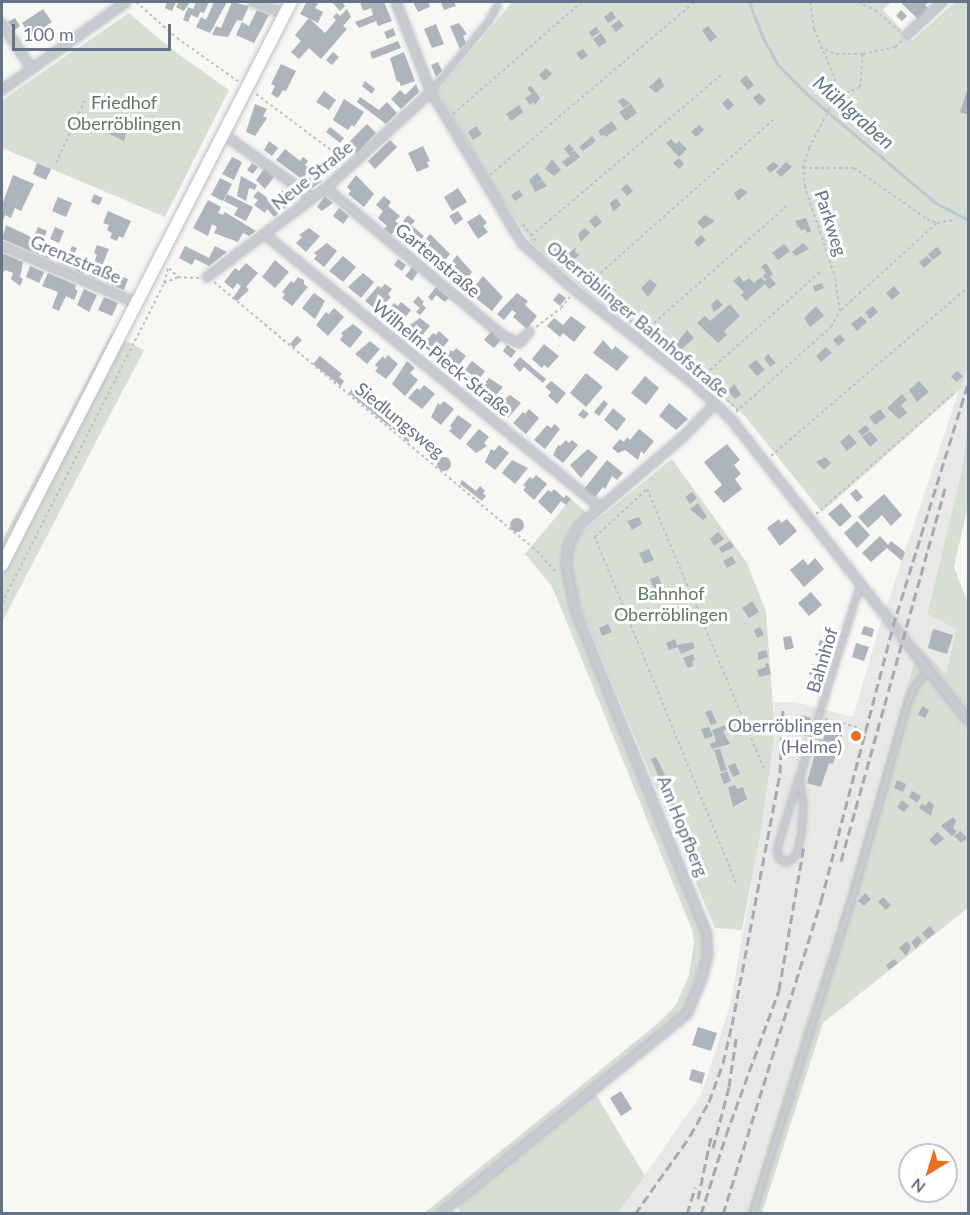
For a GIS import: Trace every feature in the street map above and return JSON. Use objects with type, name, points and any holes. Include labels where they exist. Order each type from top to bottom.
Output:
[{"type":"main road","points":[[2,565],[291,2]]},
{"type":"street","points":[[2,90],[126,2]]},
{"type":"street","points":[[253,2],[284,14]]},
{"type":"street","name":"Oberröblinger Bahnhofstraße","points":[[396,2],[431,92],[486,178],[522,243],[577,291],[694,384],[730,418],[969,720]]},
{"type":"street","points":[[908,34],[942,2]]},
{"type":"street","points":[[2,24],[32,69]]},
{"type":"street","name":"Neue Straße","points":[[207,277],[326,188],[431,92]]},
{"type":"street","points":[[223,135],[313,198]]},
{"type":"street","name":"Gartenstraße","points":[[326,188],[503,336],[519,344],[529,332]]},
{"type":"street","name":"Wilhelm-Pieck-Straße","points":[[264,234],[600,507]]},
{"type":"street","name":"Grenzstraße","points":[[2,246],[137,303]]},
{"type":"street","name":"Am Hopfberg","points":[[440,1214],[451,1210],[687,1014],[692,1006],[708,956],[707,934],[569,589],[567,564],[569,544],[579,526],[684,436],[715,404]]},
{"type":"lane","points":[[431,92],[489,20],[497,5]]},
{"type":"lane","name":"Bahnhof","points":[[799,777],[803,805],[801,833],[796,855],[786,862],[779,858],[777,849],[799,777],[820,717],[858,590],[862,586]]},
{"type":"lane","points":[[752,1214],[854,890],[908,700],[914,687],[928,670]]},
{"type":"path","points":[[136,2],[177,38],[236,80]]},
{"type":"path","points":[[447,119],[582,2]]},
{"type":"path","points":[[496,183],[486,178],[695,2]]},
{"type":"path","points":[[810,2],[809,10],[819,47],[831,68],[838,93],[846,93],[860,87],[863,54]]},
{"type":"path","points":[[819,47],[836,54],[863,54],[895,47],[905,38],[875,9],[858,2]]},
{"type":"path","points":[[531,236],[721,75]]},
{"type":"path","points":[[240,83],[243,78]]},
{"type":"path","name":"Parkweg","points":[[838,93],[802,168],[805,187],[834,274],[840,311]]},
{"type":"path","points":[[261,98],[352,166]]},
{"type":"path","points":[[56,163],[85,100]]},
{"type":"path","points":[[529,332],[561,308],[577,291],[587,285],[774,119]]},
{"type":"path","points":[[802,168],[854,168],[936,224]]},
{"type":"path","points":[[636,338],[789,204]]},
{"type":"path","points":[[519,219],[542,247]]},
{"type":"path","points":[[730,418],[831,327],[840,311],[936,224],[954,220]]},
{"type":"path","points":[[562,265],[677,357]]},
{"type":"path","points":[[168,267],[178,277],[192,280],[207,277]]},
{"type":"path","points":[[694,384],[820,272]]},
{"type":"path","points":[[164,284],[178,277]]},
{"type":"path","name":"Siedlungsweg","points":[[207,277],[537,551],[558,574]]},
{"type":"path","points":[[764,462],[969,287]]},
{"type":"path","points":[[2,603],[143,326]]},
{"type":"path","points":[[693,371],[738,410]]},
{"type":"path","points":[[809,520],[953,394]]},
{"type":"path","points":[[736,883],[595,537],[647,489],[765,771]]},
{"type":"path","points":[[820,717],[854,726],[869,735]]},
{"type":"shaded area","points":[[968,364],[968,424],[962,470],[927,613],[956,628],[946,676],[919,646],[832,946],[806,1020],[747,1213],[618,1214],[702,1093],[730,1005],[760,837],[775,734],[773,702],[795,702],[853,717],[881,622]]},
{"type":"green space","points":[[512,2],[891,2],[883,10],[912,41],[955,2],[968,2],[968,364],[961,389],[822,512],[744,415],[580,285],[531,242],[487,177],[438,91]]},
{"type":"green space","name":"Friedhof Oberröblingen","points":[[129,13],[174,51],[229,90],[165,217],[2,148],[2,100]]},
{"type":"green space","points":[[111,334],[144,350],[2,622],[2,541]]},
{"type":"green space","points":[[968,424],[968,506],[954,567],[968,603],[968,908],[823,1023],[762,1213],[747,1214],[806,1020],[832,946],[919,646],[946,675],[956,629],[927,614],[962,470]]},
{"type":"green space","name":"Bahnhof Oberröblingen","points":[[672,459],[747,563],[766,612],[775,734],[760,837],[742,930],[715,928],[576,596],[571,572],[571,552],[578,535]]},
{"type":"green space","points":[[571,499],[588,514],[568,534],[564,546],[564,572],[703,932],[705,954],[685,1011],[450,1202],[433,1213],[423,1214],[657,1024],[675,1006],[689,976],[694,943],[692,930],[556,596],[551,585],[525,554]]},
{"type":"green space","points":[[595,1093],[645,1176],[618,1213],[459,1214],[459,1203]]},
{"type":"building","points":[[167,2],[176,2],[172,11],[165,8]]},
{"type":"building","points":[[179,2],[190,2],[184,11],[176,7]]},
{"type":"building","points":[[196,2],[209,2],[204,13],[200,12],[198,18],[191,15],[188,22],[183,20],[188,7],[193,9]]},
{"type":"building","points":[[214,2],[227,2],[210,33],[196,27],[201,17],[206,20]]},
{"type":"building","points":[[232,2],[249,6],[242,21],[237,20],[228,37],[212,35],[216,26],[221,28]]},
{"type":"building","points":[[302,2],[319,2],[315,8],[323,12],[318,23],[300,14],[306,3]]},
{"type":"building","points":[[332,2],[342,2],[345,6],[340,11]]},
{"type":"building","points":[[360,2],[384,2],[392,21],[378,26],[376,21],[359,28],[355,22],[373,15],[371,8],[363,11]]},
{"type":"building","points":[[413,2],[428,2],[430,7],[418,12]]},
{"type":"building","points":[[441,2],[454,2],[456,6],[444,10]]},
{"type":"building","points":[[904,2],[929,2],[925,5],[928,8],[918,19],[902,4]]},
{"type":"building","points":[[43,9],[52,22],[31,36],[22,23]]},
{"type":"building","points":[[347,9],[351,17],[343,26],[347,29],[321,59],[309,48],[299,59],[291,52],[301,41],[295,35],[309,18],[325,33],[336,20],[333,17],[337,13],[340,16]]},
{"type":"building","points":[[257,10],[269,15],[254,43],[236,35],[242,22],[249,26]]},
{"type":"building","points":[[901,10],[907,16],[902,21],[896,16]]},
{"type":"building","points":[[612,11],[616,18],[608,23],[604,17]]},
{"type":"building","points":[[15,18],[20,26],[14,31],[8,22]]},
{"type":"building","points":[[619,20],[624,26],[616,32],[611,26]]},
{"type":"building","points":[[459,23],[467,34],[463,36],[466,43],[460,49],[450,26]]},
{"type":"building","points":[[436,24],[444,44],[432,48],[424,29]]},
{"type":"building","points":[[708,26],[717,37],[710,42],[702,30]]},
{"type":"building","points":[[596,27],[600,32],[592,37],[589,32]]},
{"type":"building","points":[[393,28],[396,35],[387,39],[384,32]]},
{"type":"building","points":[[601,33],[607,42],[599,47],[593,39]]},
{"type":"building","points":[[398,41],[401,48],[372,59],[370,52]]},
{"type":"building","points":[[583,49],[588,56],[581,60],[576,53]]},
{"type":"building","points":[[333,52],[339,57],[332,65],[326,60]]},
{"type":"building","points":[[404,52],[415,81],[401,86],[399,81],[397,82],[390,58]]},
{"type":"building","points":[[438,62],[442,71],[436,77],[431,65]]},
{"type":"building","points":[[281,64],[296,71],[286,91],[283,90],[278,98],[271,94],[275,86],[271,84]]},
{"type":"building","points":[[546,68],[552,74],[544,81],[539,75]]},
{"type":"building","points":[[746,75],[754,85],[748,90],[740,81]]},
{"type":"building","points":[[660,77],[664,86],[656,93],[649,87]]},
{"type":"building","points":[[365,81],[375,89],[372,94],[362,86]]},
{"type":"building","points":[[416,84],[419,92],[401,109],[391,99],[400,90],[405,95]]},
{"type":"building","points":[[531,86],[540,98],[535,105],[533,102],[530,105],[525,98],[532,94],[527,88]]},
{"type":"building","points":[[968,88],[968,115],[960,112]]},
{"type":"building","points":[[324,91],[336,100],[329,110],[316,102]]},
{"type":"building","points":[[759,93],[766,100],[760,106],[753,98]]},
{"type":"building","points":[[360,97],[379,110],[387,102],[397,113],[386,124],[357,102]]},
{"type":"building","points":[[623,98],[630,103],[623,108],[618,101]]},
{"type":"building","points":[[728,98],[734,105],[728,111],[722,103]]},
{"type":"building","points":[[344,99],[364,112],[354,127],[352,125],[348,130],[333,120]]},
{"type":"building","points":[[255,104],[267,109],[263,116],[267,118],[255,136],[246,132]]},
{"type":"building","points":[[631,104],[637,113],[626,121],[619,112]]},
{"type":"building","points":[[519,105],[523,112],[511,121],[506,114]]},
{"type":"building","points":[[109,120],[127,129],[124,141],[103,131]]},
{"type":"building","points":[[612,121],[617,129],[606,137],[601,136],[598,131]]},
{"type":"building","points":[[367,124],[376,133],[356,154],[346,145]]},
{"type":"building","points":[[699,125],[704,130],[696,137],[691,132]]},
{"type":"building","points":[[476,126],[482,134],[473,140],[468,132]]},
{"type":"building","points":[[330,127],[344,138],[340,143],[326,132]]},
{"type":"building","points":[[592,136],[596,141],[583,151],[579,147]]},
{"type":"building","points":[[671,139],[676,144],[679,141],[687,149],[679,157],[666,143]]},
{"type":"building","points":[[390,140],[397,147],[375,169],[368,161]]},
{"type":"building","points":[[269,141],[278,148],[272,156],[264,150]]},
{"type":"building","points":[[569,144],[574,149],[571,152],[575,151],[580,157],[567,167],[562,162],[570,156],[564,149]]},
{"type":"building","points":[[423,146],[430,161],[427,162],[429,167],[417,172],[408,153]]},
{"type":"building","points":[[285,149],[300,161],[303,157],[308,161],[305,165],[310,169],[302,179],[276,160]]},
{"type":"building","points":[[232,157],[242,162],[234,180],[222,174]]},
{"type":"building","points":[[679,158],[684,164],[679,169],[673,163]]},
{"type":"building","points":[[552,159],[561,170],[554,176],[545,169]]},
{"type":"building","points":[[773,162],[779,166],[770,173],[766,168]]},
{"type":"building","points":[[786,162],[792,167],[781,177],[776,172]]},
{"type":"building","points":[[37,163],[51,169],[46,180],[33,174]]},
{"type":"building","points":[[252,163],[258,167],[253,174],[247,170]]},
{"type":"building","points":[[264,169],[274,177],[265,189],[256,180]]},
{"type":"building","points":[[313,173],[322,181],[312,188],[306,183]]},
{"type":"building","points":[[537,173],[542,179],[536,185],[542,180],[547,186],[535,192],[529,180]]},
{"type":"building","points":[[13,175],[34,184],[21,211],[15,208],[11,218],[5,215],[2,223],[2,205]]},
{"type":"building","points":[[356,175],[374,194],[364,207],[348,194],[351,191],[347,187]]},
{"type":"building","points":[[241,176],[257,185],[255,190],[249,188],[246,201],[237,196]]},
{"type":"building","points":[[220,178],[232,184],[223,201],[211,195]]},
{"type":"building","points":[[627,184],[633,191],[627,196],[621,189]]},
{"type":"building","points":[[458,188],[467,202],[452,211],[444,197]]},
{"type":"building","points":[[741,188],[748,192],[738,201],[734,193]]},
{"type":"building","points":[[282,190],[284,192],[287,190],[296,200],[274,217],[267,209],[265,213],[254,205],[258,200],[253,197],[258,191],[272,201]]},
{"type":"building","points":[[519,190],[523,196],[515,201],[511,195]]},
{"type":"building","points":[[94,194],[103,198],[99,205],[91,202]]},
{"type":"building","points":[[227,194],[253,207],[246,221],[234,215],[238,208],[224,201]]},
{"type":"building","points":[[325,196],[333,203],[322,211],[317,207]]},
{"type":"building","points":[[384,196],[391,202],[388,206],[400,216],[395,221],[400,225],[408,215],[415,221],[411,225],[424,236],[414,248],[401,237],[405,231],[399,226],[391,235],[384,229],[387,226],[378,218],[383,211],[376,205]]},
{"type":"building","points":[[58,197],[72,203],[66,217],[52,211]]},
{"type":"building","points":[[616,198],[621,205],[613,212],[610,203]]},
{"type":"building","points":[[208,200],[221,207],[218,213],[223,215],[225,212],[256,231],[249,236],[243,233],[238,242],[214,233],[217,227],[212,224],[208,236],[193,228]]},
{"type":"building","points":[[339,208],[349,216],[343,224],[333,216]]},
{"type":"building","points":[[108,211],[131,221],[123,238],[119,236],[117,241],[110,238],[112,233],[107,230],[109,225],[103,223]]},
{"type":"building","points":[[458,211],[463,219],[455,225],[449,216]]},
{"type":"building","points":[[480,214],[487,223],[483,226],[488,232],[478,239],[467,222]]},
{"type":"building","points":[[596,215],[602,222],[595,228],[589,221]]},
{"type":"building","points":[[705,215],[715,221],[703,229],[697,222]]},
{"type":"building","points":[[806,218],[811,231],[807,233],[805,229],[801,231],[800,227],[798,228],[795,221]]},
{"type":"building","points":[[6,225],[54,248],[49,259],[2,239]]},
{"type":"building","points":[[38,227],[47,231],[44,238],[35,234]]},
{"type":"building","points":[[55,227],[64,231],[59,243],[50,239]]},
{"type":"building","points":[[309,228],[320,236],[306,252],[296,243],[302,237],[299,235]]},
{"type":"building","points":[[585,228],[590,233],[581,242],[578,234]]},
{"type":"building","points":[[430,234],[450,254],[439,268],[421,253],[425,249],[421,245]]},
{"type":"building","points":[[701,235],[706,240],[698,247],[694,242]]},
{"type":"building","points":[[327,243],[337,251],[324,267],[314,259],[317,255],[314,253]]},
{"type":"building","points":[[803,243],[809,249],[796,256],[792,252]]},
{"type":"building","points":[[784,244],[790,251],[778,260],[772,253]]},
{"type":"building","points":[[97,245],[109,249],[101,268],[128,279],[124,290],[111,285],[113,280],[110,279],[108,283],[89,276],[97,255],[94,253]]},
{"type":"building","points":[[560,245],[567,252],[561,259],[553,251]]},
{"type":"building","points":[[72,246],[77,248],[74,255],[89,261],[84,274],[57,262],[58,259],[55,257],[59,249],[69,253]]},
{"type":"building","points":[[185,246],[209,258],[215,246],[227,252],[209,266],[195,259],[192,265],[179,258]]},
{"type":"building","points":[[576,247],[575,252],[579,255],[572,262],[566,256]]},
{"type":"building","points":[[937,247],[942,253],[933,260],[928,254]]},
{"type":"building","points":[[2,253],[23,262],[20,277],[23,279],[20,286],[11,279],[13,273],[5,270],[2,274]]},
{"type":"building","points":[[457,255],[472,272],[461,286],[448,275],[452,270],[448,267]]},
{"type":"building","points":[[343,256],[356,267],[343,282],[329,271]]},
{"type":"building","points":[[927,256],[932,261],[924,268],[919,262]]},
{"type":"building","points":[[398,259],[406,265],[402,271],[394,265]]},
{"type":"building","points":[[275,260],[289,272],[275,288],[262,277]]},
{"type":"building","points":[[246,263],[258,273],[246,287],[249,290],[237,301],[233,298],[241,286],[237,283],[233,289],[224,282],[235,268],[239,271]]},
{"type":"building","points":[[766,263],[773,274],[766,280],[763,276],[766,273],[761,267]]},
{"type":"building","points":[[30,266],[44,272],[39,283],[26,277]]},
{"type":"building","points":[[412,267],[418,272],[412,281],[405,276]]},
{"type":"building","points":[[48,273],[76,285],[75,289],[78,291],[74,300],[66,296],[59,311],[52,308],[58,292],[42,286]]},
{"type":"building","points":[[363,273],[374,282],[361,298],[348,287]]},
{"type":"building","points":[[483,276],[503,297],[492,311],[473,296],[478,291],[474,287]]},
{"type":"building","points":[[739,276],[744,282],[749,278],[754,283],[761,277],[765,281],[770,277],[776,284],[769,289],[765,284],[746,301],[741,295],[744,292],[733,281]]},
{"type":"building","points":[[298,277],[304,280],[304,284],[308,287],[292,306],[282,298],[285,294],[282,292],[291,281],[294,283]]},
{"type":"building","points":[[650,279],[657,285],[648,297],[641,288]]},
{"type":"building","points":[[822,283],[824,288],[815,292],[813,286]]},
{"type":"building","points":[[385,284],[392,289],[388,294],[391,297],[379,312],[365,301],[378,286],[381,288]]},
{"type":"building","points":[[894,286],[900,293],[892,300],[886,293]]},
{"type":"building","points":[[436,287],[449,298],[445,302],[436,295],[432,301],[428,297]]},
{"type":"building","points":[[84,289],[97,295],[89,312],[77,305]]},
{"type":"building","points":[[314,293],[325,301],[315,319],[302,308]]},
{"type":"building","points":[[517,293],[528,301],[525,305],[537,316],[527,329],[513,317],[516,313],[512,310],[504,320],[497,314]]},
{"type":"building","points":[[559,293],[566,298],[560,306],[553,300]]},
{"type":"building","points":[[418,296],[426,308],[420,315],[416,312],[420,308],[413,302]]},
{"type":"building","points":[[104,297],[118,303],[112,316],[98,310]]},
{"type":"building","points":[[717,299],[723,305],[714,312],[711,305]]},
{"type":"building","points":[[401,302],[411,310],[399,326],[389,318],[392,314],[388,311],[394,303],[398,306]]},
{"type":"building","points":[[730,304],[740,316],[724,331],[727,335],[718,343],[697,323],[705,316],[710,321]]},
{"type":"building","points":[[816,306],[824,316],[810,327],[804,318]]},
{"type":"building","points":[[873,306],[878,312],[870,319],[865,312]]},
{"type":"building","points":[[334,308],[344,317],[328,336],[316,325],[326,312],[329,314]]},
{"type":"building","points":[[571,316],[586,327],[574,342],[563,333],[560,337],[547,326],[554,318],[563,325]]},
{"type":"building","points":[[861,316],[867,322],[857,331],[851,324]]},
{"type":"building","points":[[420,318],[430,326],[417,341],[407,333],[410,329],[407,327]]},
{"type":"building","points":[[353,324],[363,332],[350,348],[340,340],[343,335],[341,333]]},
{"type":"building","points":[[687,330],[694,338],[681,350],[676,344]]},
{"type":"building","points":[[439,331],[449,340],[436,356],[425,348],[427,346],[424,343],[433,333],[436,335]]},
{"type":"building","points":[[491,332],[501,340],[494,348],[484,340]]},
{"type":"building","points":[[840,334],[845,340],[838,346],[833,340]]},
{"type":"building","points":[[297,336],[302,340],[294,348],[290,344]]},
{"type":"building","points":[[603,340],[612,350],[615,346],[629,357],[617,371],[593,353]]},
{"type":"building","points":[[370,341],[380,349],[367,364],[355,354]]},
{"type":"building","points":[[544,344],[559,356],[548,368],[544,365],[542,368],[532,359]]},
{"type":"building","points":[[507,345],[516,351],[511,358],[503,351]]},
{"type":"building","points":[[826,347],[832,353],[821,362],[816,356]]},
{"type":"building","points":[[456,348],[466,356],[454,371],[444,363],[451,350],[453,352]]},
{"type":"building","points":[[768,354],[776,363],[770,367],[764,358]]},
{"type":"building","points":[[388,355],[398,364],[386,379],[375,371],[378,368],[375,365],[383,356],[385,359]]},
{"type":"building","points":[[320,356],[342,374],[339,377],[344,381],[341,386],[313,364]]},
{"type":"building","points":[[520,357],[546,379],[543,383],[524,367],[520,372],[513,365]]},
{"type":"building","points":[[756,360],[765,370],[757,376],[748,366]]},
{"type":"building","points":[[407,361],[415,368],[410,373],[418,380],[405,396],[392,384]]},
{"type":"building","points":[[472,361],[485,371],[473,387],[459,376]]},
{"type":"building","points":[[957,371],[963,376],[957,382],[951,377]]},
{"type":"building","points":[[586,373],[603,387],[586,407],[570,393]]},
{"type":"building","points":[[645,376],[659,388],[646,405],[631,393]]},
{"type":"building","points":[[489,378],[503,387],[490,402],[478,392]]},
{"type":"building","points":[[551,381],[566,393],[557,404],[548,396],[551,392],[545,387]]},
{"type":"building","points":[[919,381],[929,392],[917,402],[909,390]]},
{"type":"building","points":[[734,384],[741,394],[735,399],[728,391]]},
{"type":"building","points":[[424,385],[435,394],[422,409],[408,398],[417,388],[420,390]]},
{"type":"building","points":[[352,389],[366,400],[369,396],[390,413],[393,408],[397,411],[392,417],[395,420],[390,427],[349,393]]},
{"type":"building","points":[[902,394],[907,400],[901,405],[907,413],[899,419],[887,408]]},
{"type":"building","points":[[510,395],[521,403],[508,418],[498,410],[501,406],[498,404]]},
{"type":"building","points":[[604,400],[608,404],[599,416],[594,412]]},
{"type":"building","points":[[444,401],[454,409],[441,425],[431,417],[438,403],[440,405]]},
{"type":"building","points":[[669,403],[688,419],[676,430],[659,416]]},
{"type":"building","points":[[613,408],[626,419],[617,431],[604,420]]},
{"type":"building","points":[[529,409],[539,418],[526,434],[513,423]]},
{"type":"building","points":[[583,409],[589,414],[584,419],[578,415]]},
{"type":"building","points":[[880,409],[886,417],[875,425],[869,417]]},
{"type":"building","points":[[458,415],[472,425],[460,440],[449,431]]},
{"type":"building","points":[[396,422],[399,424],[401,422],[414,434],[408,442],[392,428]]},
{"type":"building","points":[[555,424],[560,429],[545,449],[534,440],[547,425],[551,428]]},
{"type":"building","points":[[866,425],[870,430],[862,436],[858,431]]},
{"type":"building","points":[[479,429],[489,437],[484,443],[487,446],[476,453],[466,444]]},
{"type":"building","points":[[639,429],[654,441],[644,454],[641,451],[638,460],[625,450],[618,453],[612,448],[620,439],[624,442],[627,437],[630,440]]},
{"type":"building","points":[[870,431],[878,440],[870,447],[862,437]]},
{"type":"building","points":[[849,434],[857,443],[847,451],[840,442]]},
{"type":"building","points":[[566,440],[569,443],[572,440],[578,445],[563,463],[553,455],[558,445],[560,446]]},
{"type":"building","points":[[727,444],[740,460],[734,465],[741,474],[735,479],[742,489],[724,503],[714,492],[722,485],[704,462]]},
{"type":"building","points":[[499,445],[509,453],[495,470],[485,462],[491,449],[494,451]]},
{"type":"building","points":[[588,449],[598,457],[581,478],[570,465]]},
{"type":"building","points":[[444,457],[449,459],[451,464],[449,469],[444,471],[439,469],[437,464],[439,459]]},
{"type":"building","points":[[825,457],[831,463],[824,470],[816,462]]},
{"type":"building","points":[[512,460],[528,468],[515,484],[502,473]]},
{"type":"building","points":[[607,460],[623,473],[617,480],[612,476],[605,489],[603,487],[595,497],[584,489]]},
{"type":"building","points":[[536,475],[547,484],[534,500],[523,490],[526,487],[523,485],[530,477],[533,479]]},
{"type":"building","points":[[462,480],[476,491],[480,486],[485,491],[483,493],[486,496],[482,501],[460,484]]},
{"type":"building","points":[[554,489],[564,498],[566,495],[571,499],[566,505],[561,501],[551,514],[538,502],[548,490],[551,492]]},
{"type":"building","points":[[856,489],[863,497],[857,502],[850,494]]},
{"type":"building","points":[[692,492],[697,498],[690,504],[685,497]]},
{"type":"building","points":[[884,494],[902,515],[891,526],[882,515],[868,528],[858,517]]},
{"type":"building","points":[[698,503],[707,517],[703,520],[690,509]]},
{"type":"building","points":[[841,503],[852,516],[840,527],[828,514]]},
{"type":"building","points":[[639,517],[642,524],[632,530],[627,521]]},
{"type":"building","points":[[517,518],[522,520],[524,525],[522,530],[517,532],[512,530],[510,525],[512,520]]},
{"type":"building","points":[[779,519],[781,523],[787,519],[797,531],[780,546],[767,528]]},
{"type":"building","points":[[857,521],[870,535],[857,548],[844,533]]},
{"type":"building","points":[[718,532],[724,539],[714,546],[710,539]]},
{"type":"building","points":[[880,536],[888,545],[891,541],[905,552],[902,561],[887,548],[871,562],[862,553]]},
{"type":"building","points":[[730,541],[734,547],[722,553],[719,548]]},
{"type":"building","points":[[649,549],[654,560],[644,564],[639,553]]},
{"type":"building","points":[[732,556],[736,563],[727,568],[723,561]]},
{"type":"building","points":[[815,558],[824,569],[804,587],[790,570],[803,559],[808,565]]},
{"type":"building","points":[[658,576],[662,585],[654,589],[650,579]]},
{"type":"building","points":[[811,592],[822,605],[809,616],[798,603]]},
{"type":"building","points":[[752,601],[759,612],[749,618],[742,608]]},
{"type":"building","points":[[673,609],[676,615],[667,623],[663,613]]},
{"type":"building","points":[[608,624],[612,632],[602,636],[599,628]]},
{"type":"building","points":[[864,626],[874,629],[872,637],[861,634]]},
{"type":"building","points":[[760,627],[764,635],[757,638],[754,630]]},
{"type":"building","points":[[933,629],[953,635],[947,654],[928,648]]},
{"type":"building","points":[[791,636],[794,648],[785,650],[783,637]]},
{"type":"building","points":[[675,639],[677,645],[693,642],[695,648],[681,654],[678,647],[669,650],[666,643]]},
{"type":"building","points":[[820,640],[833,644],[828,661],[815,655]]},
{"type":"building","points":[[856,643],[869,647],[864,661],[852,657]]},
{"type":"building","points":[[766,650],[768,657],[758,660],[758,652]]},
{"type":"building","points":[[693,654],[695,660],[692,661],[693,666],[688,668],[683,658]]},
{"type":"building","points":[[768,663],[771,674],[759,677],[757,670],[766,667],[765,664]]},
{"type":"building","points":[[812,664],[822,667],[818,678],[809,674]]},
{"type":"building","points":[[922,706],[929,710],[925,718],[918,715]]},
{"type":"building","points":[[711,710],[717,723],[711,725],[705,712]]},
{"type":"building","points":[[801,715],[811,718],[806,736],[796,733]]},
{"type":"building","points":[[761,721],[772,721],[772,731],[762,731]]},
{"type":"building","points":[[828,724],[844,729],[833,764],[829,763],[821,787],[807,783],[819,739],[823,740]]},
{"type":"building","points":[[726,725],[727,729],[723,731],[730,744],[712,749],[710,744],[716,741],[712,730]]},
{"type":"building","points":[[709,727],[713,736],[705,739],[701,729]]},
{"type":"building","points":[[720,749],[727,770],[721,772],[714,750]]},
{"type":"building","points":[[656,757],[665,775],[659,778],[651,759]]},
{"type":"building","points":[[735,763],[740,774],[733,777],[728,766]]},
{"type":"building","points":[[727,771],[731,781],[724,784],[720,774]]},
{"type":"building","points":[[897,780],[906,784],[903,792],[894,788]]},
{"type":"building","points":[[735,785],[737,789],[743,787],[747,799],[733,807],[728,787]]},
{"type":"building","points":[[912,791],[921,796],[917,803],[909,797]]},
{"type":"building","points":[[675,794],[676,798],[673,800],[676,807],[670,809],[665,797]]},
{"type":"building","points":[[902,800],[909,806],[904,812],[897,807]]},
{"type":"building","points":[[929,801],[934,805],[931,816],[919,808],[922,803],[925,806]]},
{"type":"building","points":[[953,817],[956,821],[953,828],[957,832],[952,836],[941,826]]},
{"type":"building","points":[[961,831],[967,838],[961,843],[954,836]]},
{"type":"building","points":[[937,832],[944,839],[935,846],[929,840]]},
{"type":"building","points":[[693,844],[697,853],[690,856],[685,845]]},
{"type":"building","points":[[865,893],[871,899],[864,906],[858,901]]},
{"type":"building","points":[[883,897],[891,905],[886,910],[878,902]]},
{"type":"building","points":[[930,926],[935,933],[927,939],[922,933]]},
{"type":"building","points":[[918,936],[922,941],[916,949],[911,942]]},
{"type":"building","points":[[907,941],[911,947],[906,956],[899,948]]},
{"type":"building","points":[[894,959],[898,963],[889,970],[886,965]]},
{"type":"building","points":[[698,1027],[717,1033],[711,1051],[692,1045]]},
{"type":"building","points":[[692,1069],[705,1073],[702,1084],[689,1080]]},
{"type":"building","points":[[621,1091],[632,1109],[621,1116],[610,1098]]},
{"type":"waterway","name":"Mühlgraben","points":[[749,2],[763,38],[778,65],[810,97],[936,203],[968,220]]},
{"type":"railway","points":[[723,1214],[821,901],[893,626],[968,384]]},
{"type":"railway","points":[[841,861],[945,488]]},
{"type":"railway","points":[[635,1214],[690,1136],[709,1102],[723,1063],[780,773],[783,709]]},
{"type":"railway","points":[[701,1214],[726,1135],[779,990],[804,845]]},
{"type":"railway","points":[[713,1148],[729,1087],[736,1039]]},
{"type":"railway","points":[[698,1199],[711,1137]]},
{"type":"railway","points":[[687,1214],[695,1187]]},
{"type":"place","name":"Oberröblingen (Helme)","points":[[856,736]]}]
